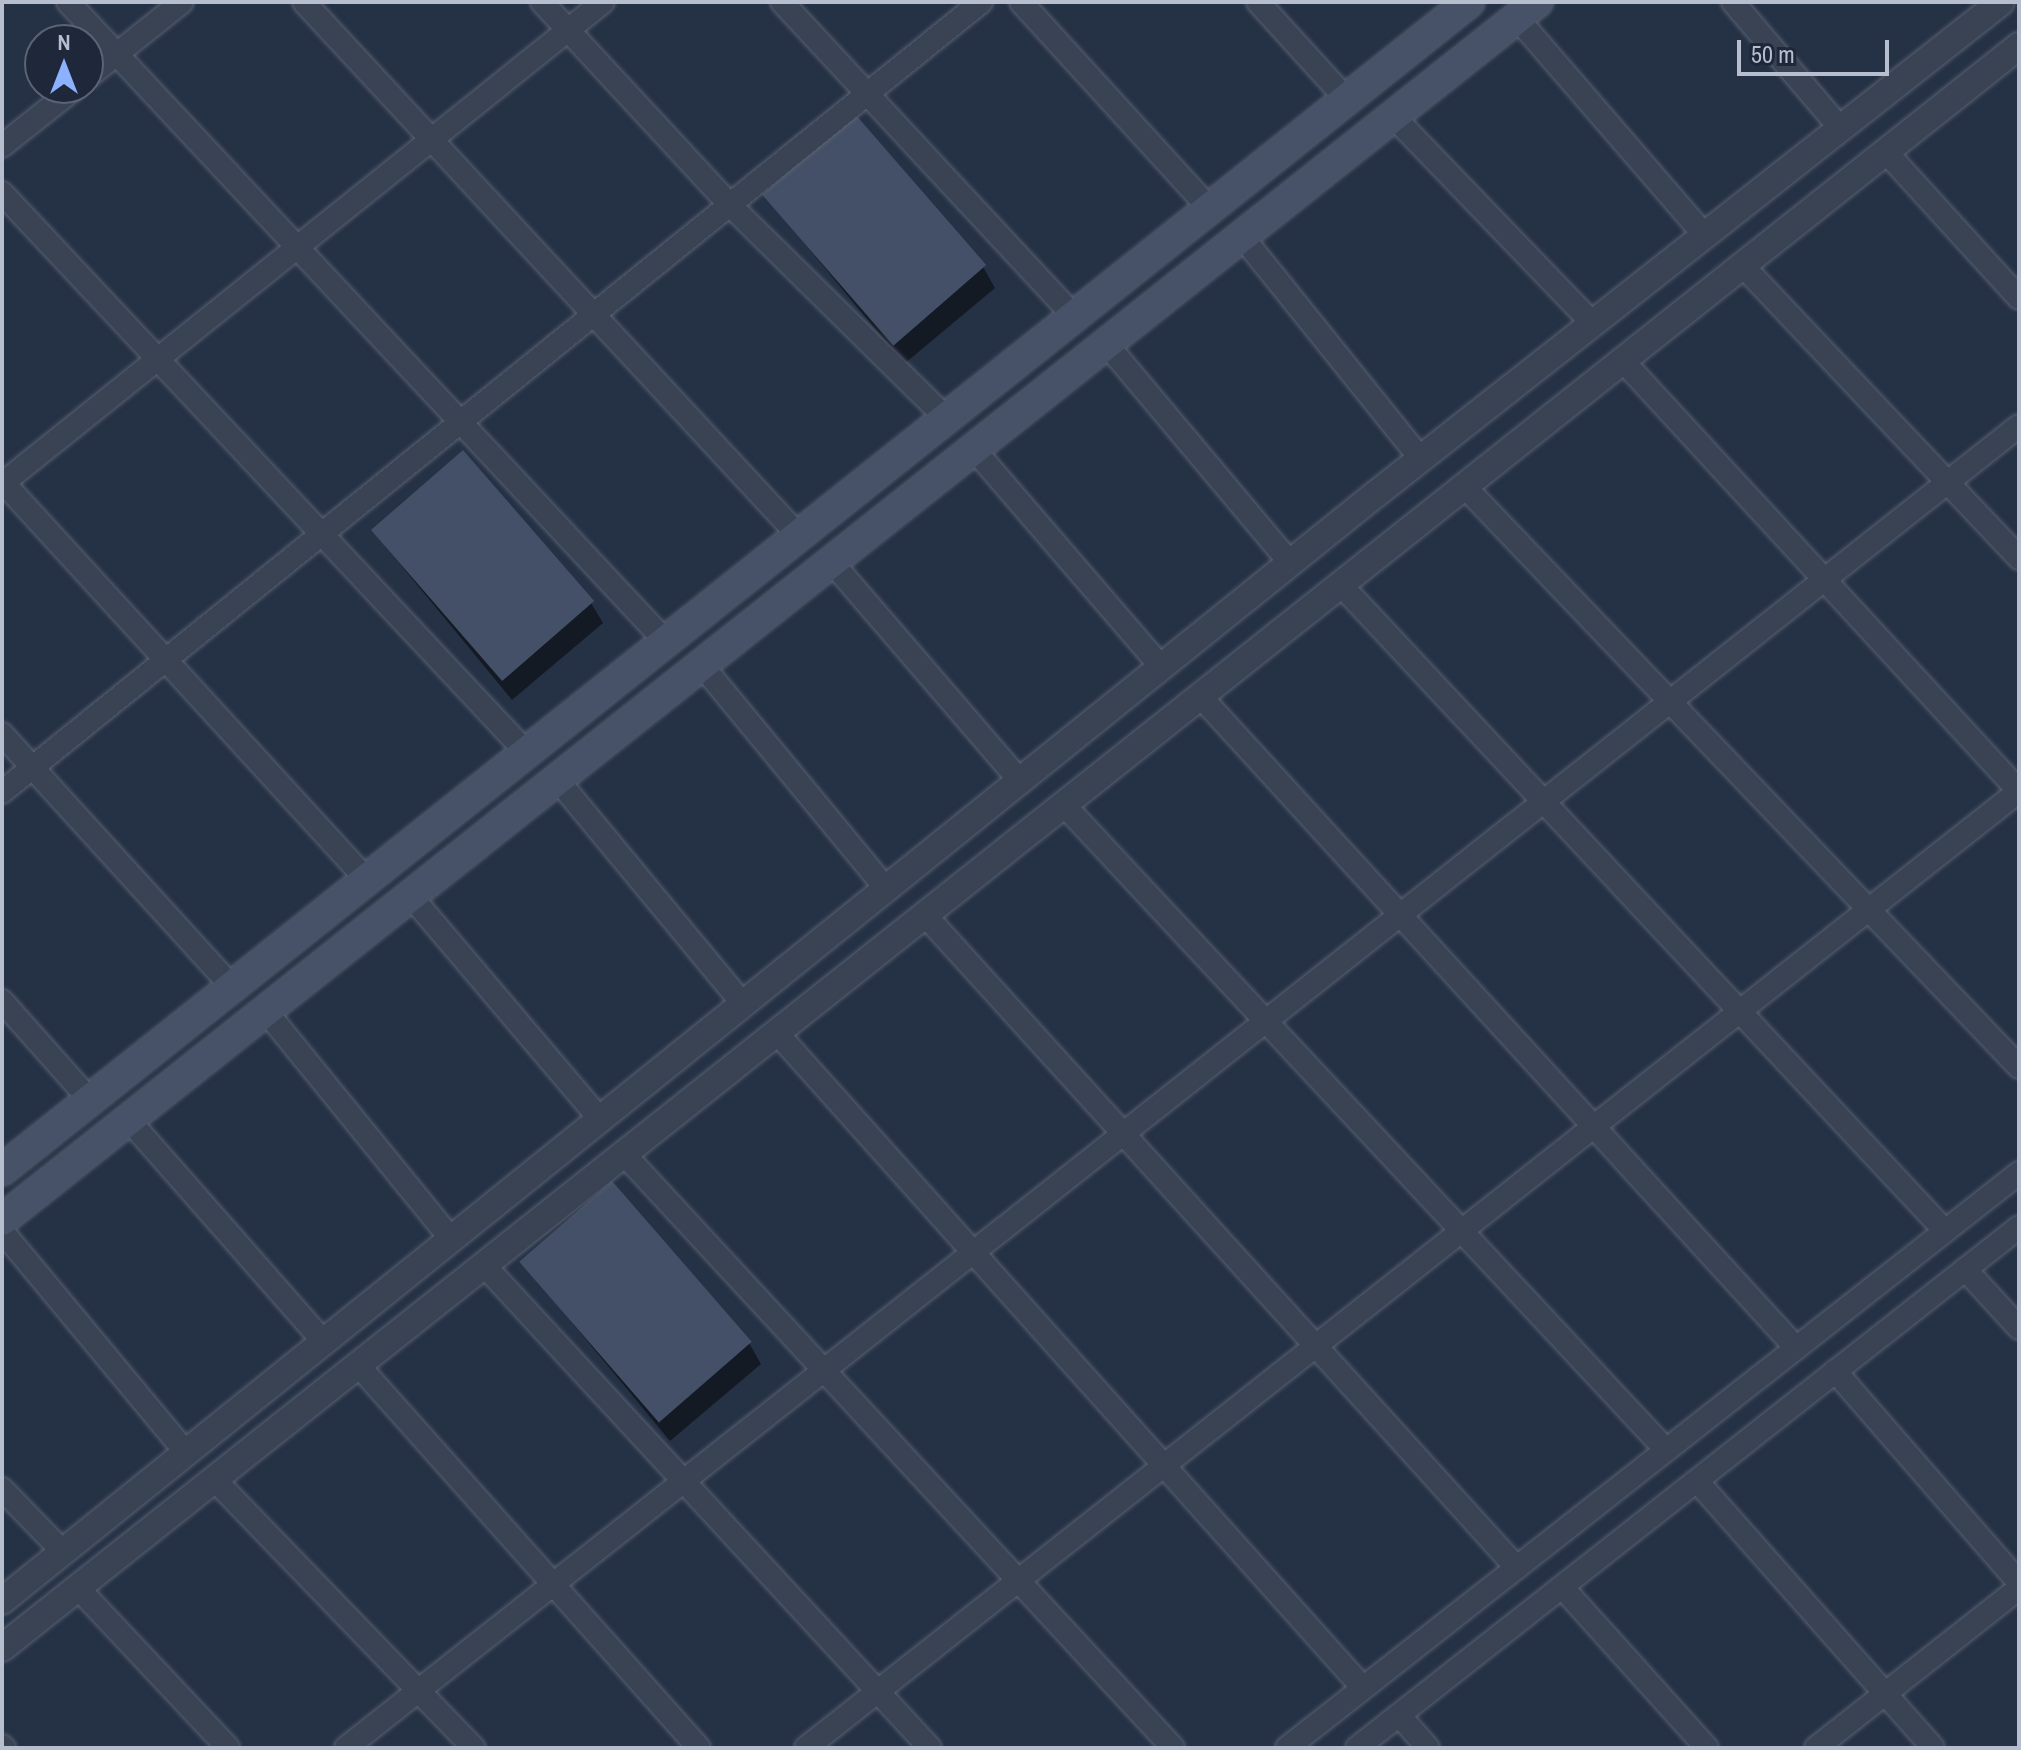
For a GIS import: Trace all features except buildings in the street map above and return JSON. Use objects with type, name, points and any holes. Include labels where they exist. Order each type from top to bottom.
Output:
[{"type":"main road","points":[[2,1170],[1469,2]]},
{"type":"main road","points":[[2,1220],[1104,341],[1527,10]]},
{"type":"street","points":[[68,2],[666,642]]},
{"type":"street","points":[[104,64],[182,2]]},
{"type":"street","points":[[304,2],[799,536]]},
{"type":"street","points":[[542,2],[730,205],[947,419]]},
{"type":"street","points":[[367,880],[3,482],[603,2]]},
{"type":"street","points":[[782,2],[1075,317]]},
{"type":"street","points":[[2,792],[981,2]]},
{"type":"street","points":[[1021,2],[1211,210]]},
{"type":"street","points":[[1258,2],[1348,101]]},
{"type":"street","points":[[1733,2],[1841,129]]},
{"type":"street","points":[[2,1601],[1290,563],[1841,129],[1990,5]]},
{"type":"street","points":[[1527,10],[1705,236]]},
{"type":"street","points":[[2,1648],[2019,46]]},
{"type":"street","points":[[2,146],[55,104]]},
{"type":"street","points":[[1392,115],[1593,324]]},
{"type":"street","points":[[1886,152],[2019,298]]},
{"type":"street","points":[[2,193],[527,753]]},
{"type":"street","points":[[1240,234],[1421,459]]},
{"type":"street","points":[[1743,266],[2019,558]]},
{"type":"street","points":[[1104,341],[1290,563]]},
{"type":"street","points":[[806,1748],[2019,791],[1623,361]]},
{"type":"street","points":[[346,1748],[2019,426]]},
{"type":"street","points":[[972,447],[1161,667]]},
{"type":"street","points":[[1465,487],[2019,1067]]},
{"type":"street","points":[[830,560],[1020,781]]},
{"type":"street","points":[[1341,585],[1945,1231]]},
{"type":"street","points":[[700,663],[886,889]]},
{"type":"street","points":[[1201,697],[1796,1348]]},
{"type":"street","points":[[2,734],[232,987]]},
{"type":"street","points":[[556,778],[743,1004]]},
{"type":"street","points":[[1064,805],[1666,1450]]},
{"type":"street","points":[[410,895],[600,1119]]},
{"type":"street","points":[[925,915],[1517,1568]]},
{"type":"street","points":[[2,1001],[90,1100]]},
{"type":"street","points":[[265,1010],[451,1239]]},
{"type":"street","points":[[777,1033],[1363,1688]]},
{"type":"street","points":[[128,1119],[324,1342]]},
{"type":"street","points":[[624,1154],[1173,1748]]},
{"type":"street","points":[[1287,1748],[2019,1173]]},
{"type":"street","points":[[1357,1748],[2019,1227]]},
{"type":"street","points":[[2,1231],[186,1453]]},
{"type":"street","points":[[484,1265],[930,1748]]},
{"type":"street","points":[[1965,1269],[2019,1328]]},
{"type":"street","points":[[358,1365],[699,1748]]},
{"type":"street","points":[[1816,1748],[2019,1585],[1835,1371]]},
{"type":"street","points":[[214,1479],[474,1748]]},
{"type":"street","points":[[1697,1481],[1933,1748]]},
{"type":"street","points":[[2,1489],[63,1552]]},
{"type":"street","points":[[1562,1587],[1707,1748]]},
{"type":"street","points":[[78,1588],[228,1748]]},
{"type":"street","points":[[1399,1715],[1428,1748]]}]
